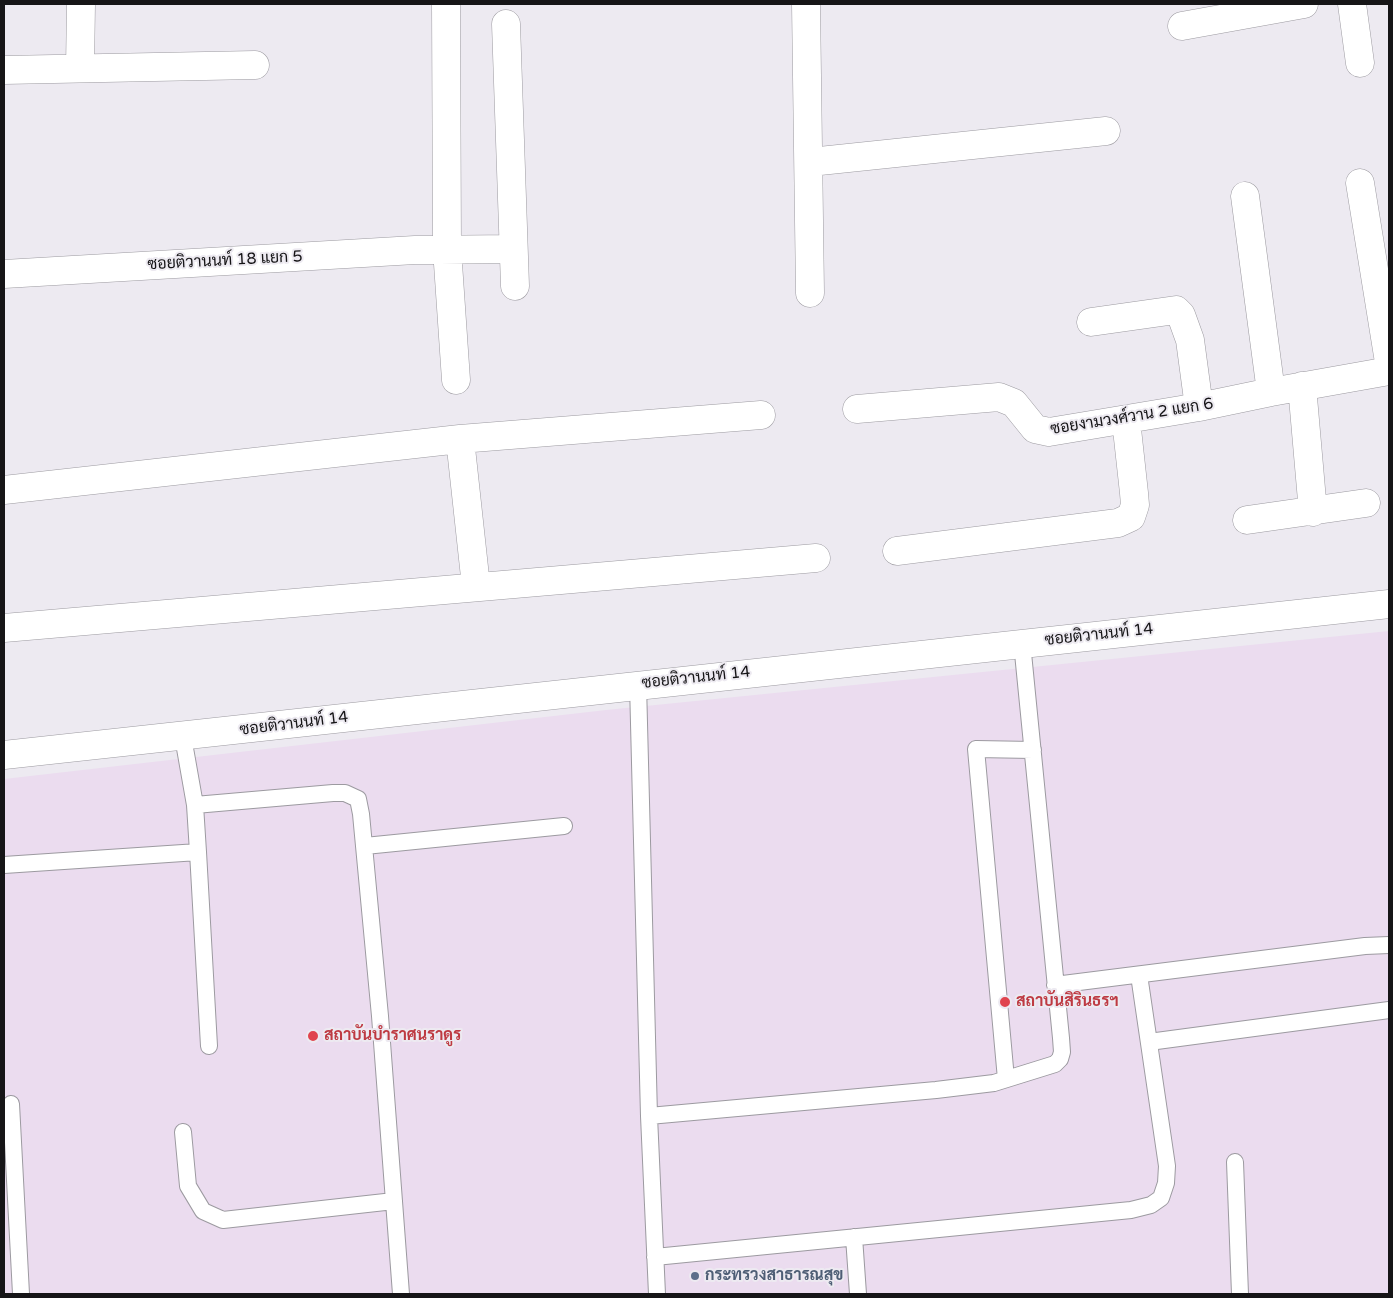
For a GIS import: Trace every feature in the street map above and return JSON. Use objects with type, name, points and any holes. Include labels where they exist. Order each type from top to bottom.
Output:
[{"type":"street","points":[[80,68],[81,4]]},
{"type":"street","points":[[446,4],[447,249],[456,380]]},
{"type":"street","points":[[806,4],[810,162],[810,293]]},
{"type":"street","points":[[1182,26],[1304,4]]},
{"type":"street","points":[[1352,4],[1360,63]]},
{"type":"street","points":[[506,24],[515,286]]},
{"type":"street","points":[[4,70],[255,65]]},
{"type":"street","points":[[810,162],[1106,130]]},
{"type":"street","points":[[1360,183],[1389,362]]},
{"type":"street","points":[[1245,196],[1271,392]]},
{"type":"street","name":"ซอยติวานนท์ 18 แยก 5","points":[[4,274],[447,249],[513,249]]},
{"type":"street","points":[[1091,322],[1176,310],[1181,315],[1190,340],[1199,407]]},
{"type":"street","name":"ซอยงามวงศ์วาน 2 แยก 6","points":[[857,409],[999,397],[1014,403],[1035,429],[1049,432],[1199,407],[1389,371]]},
{"type":"street","points":[[1302,386],[1313,512]]},
{"type":"street","points":[[4,490],[460,440],[761,415]]},
{"type":"street","points":[[896,551],[1118,523],[1131,517],[1135,505],[1126,420]]},
{"type":"street","points":[[460,440],[476,586]]},
{"type":"street","points":[[1247,520],[1366,503]]},
{"type":"street","points":[[4,628],[816,558]]},
{"type":"street","name":"ซอยติวานนท์ 14","points":[[4,755],[183,737],[638,684],[1389,604]]},
{"type":"lane","points":[[649,1116],[936,1090],[1006,1079],[1055,1064],[1060,1059],[1062,1052],[1022,643]]},
{"type":"lane","points":[[638,684],[649,1116],[657,1294]]},
{"type":"lane","points":[[183,737],[195,805],[209,1046]]},
{"type":"lane","points":[[1006,1079],[976,749],[1033,750]]},
{"type":"lane","points":[[195,805],[345,793],[358,799],[365,846],[401,1294]]},
{"type":"lane","points":[[365,846],[564,826]]},
{"type":"lane","points":[[4,865],[198,852]]},
{"type":"lane","points":[[1055,985],[1365,946],[1389,945]]},
{"type":"lane","points":[[655,1258],[1131,1210],[1151,1205],[1161,1198],[1166,1183],[1167,1166],[1139,975]]},
{"type":"lane","points":[[1149,1042],[1389,1010]]},
{"type":"lane","points":[[11,1104],[21,1294]]},
{"type":"lane","points":[[183,1132],[188,1186],[203,1211],[223,1220],[394,1201]]},
{"type":"lane","points":[[1235,1162],[1240,1294]]},
{"type":"lane","points":[[854,1238],[858,1294]]},
{"type":"shaded area","points":[[1389,631],[1389,1294],[4,1294],[4,779],[606,710]]},
{"type":"place","name":"สถาบันสิรินธรฯ","points":[[1005,1002]]},
{"type":"place","name":"สถาบันบำราศนราดูร","points":[[313,1036]]},
{"type":"place","name":"กระทรวงสาธารณสุข","points":[[695,1276]]}]
